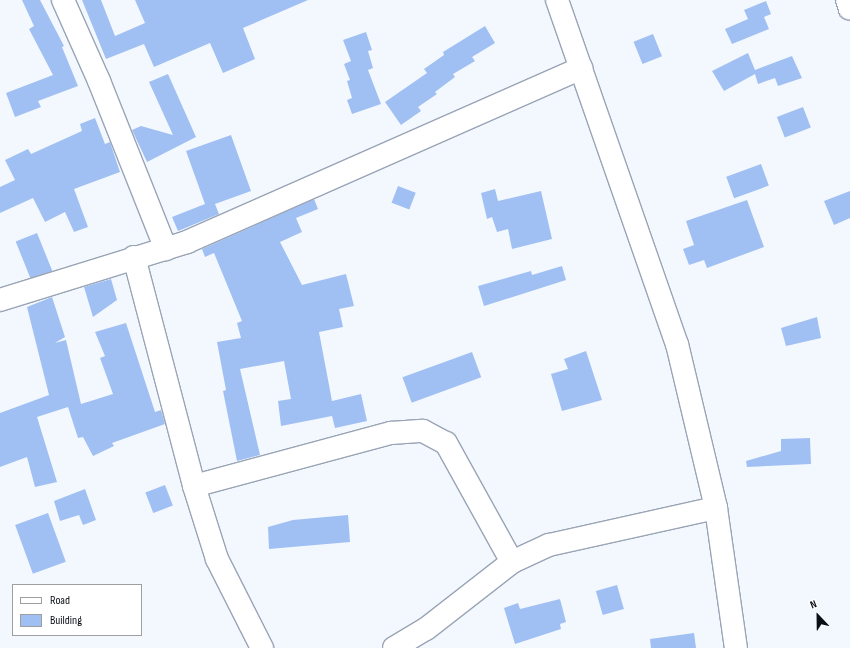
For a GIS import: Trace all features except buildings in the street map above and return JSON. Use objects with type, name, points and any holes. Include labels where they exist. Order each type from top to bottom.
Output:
[{"type":"street","points":[[63,0],[99,81],[166,249]]},
{"type":"street","points":[[557,0],[666,308],[716,508],[736,648]]},
{"type":"street","points":[[847,0],[850,9]]},
{"type":"street","points":[[0,300],[134,257],[166,249],[581,68]]},
{"type":"street","points":[[134,257],[194,486],[217,559],[262,648]]},
{"type":"street","points":[[194,486],[391,433],[423,431],[446,443],[512,562]]},
{"type":"street","points":[[394,648],[426,629],[512,562],[549,545],[575,538],[716,508]]}]
